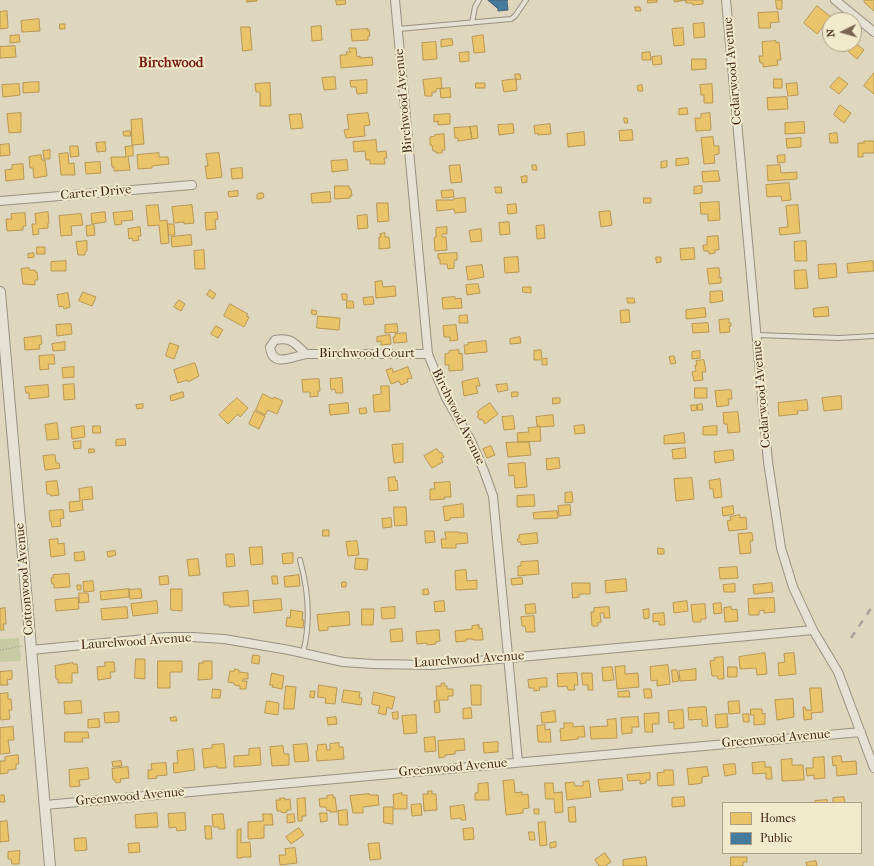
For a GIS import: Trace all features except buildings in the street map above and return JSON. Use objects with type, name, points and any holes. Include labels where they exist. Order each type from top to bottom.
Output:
[{"type":"street","name":"Birchwood Avenue","points":[[395,0],[428,354],[446,398],[484,470],[493,496],[507,658],[518,762]]},
{"type":"street","name":"Cedarwood Avenue","points":[[726,0],[768,462],[781,548],[793,587],[813,630],[838,672],[874,768]]},
{"type":"street","points":[[834,0],[874,32]]},
{"type":"street","name":"Carter Drive","points":[[0,201],[192,185]]},
{"type":"street","name":"Cottonwood Avenue","points":[[0,292],[50,866]]},
{"type":"street","name":"Birchwood Court","points":[[306,354],[428,354]]},
{"type":"street","name":"Laurelwood Avenue","points":[[32,650],[166,637],[192,637],[224,639],[343,662],[433,665],[813,630]]},
{"type":"street","name":"Greenwood Avenue","points":[[45,805],[861,732]]},
{"type":"lane","points":[[472,23],[478,0]]},
{"type":"lane","points":[[398,29],[510,19],[515,16],[526,0]]},
{"type":"lane","points":[[756,335],[840,338],[874,336]]},
{"type":"lane","points":[[300,560],[309,614],[307,639],[303,654]]},
{"type":"path","points":[[0,650],[25,645],[32,650]]},
{"type":"green space","points":[[19,638],[21,661],[0,662],[0,639]]},
{"type":"railway","points":[[851,638],[874,604]]},
{"type":"district","name":"Birchwood","points":[[171,64]]}]
